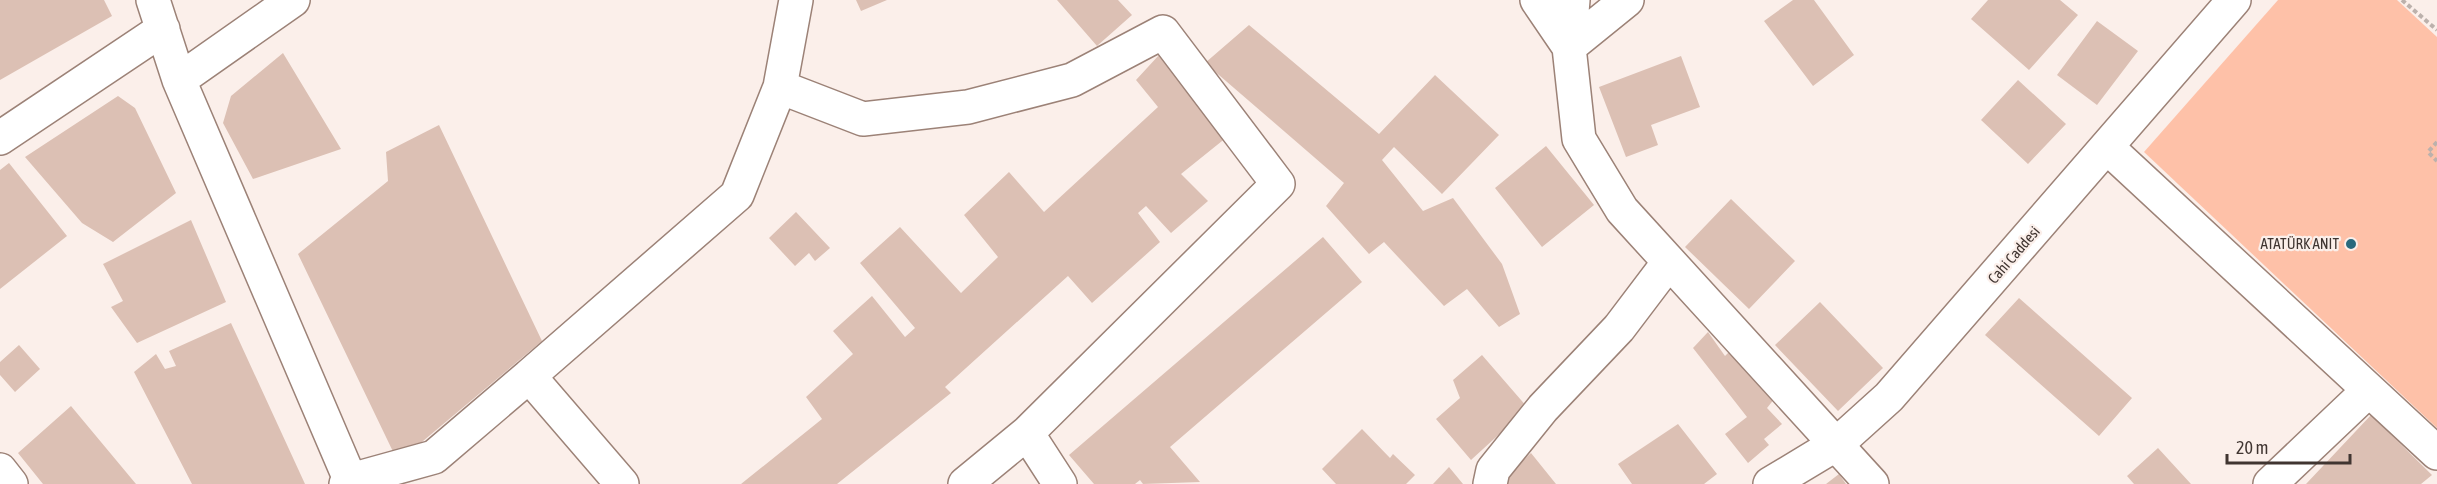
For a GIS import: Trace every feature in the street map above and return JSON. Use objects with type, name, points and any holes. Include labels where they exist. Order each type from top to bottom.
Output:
[{"type":"street","points":[[179,80],[293,0]]},
{"type":"street","points":[[0,138],[158,14],[179,80],[350,483],[434,457],[737,195],[780,87],[796,0]]},
{"type":"street","points":[[1537,0],[1569,47]]},
{"type":"street","points":[[1573,0],[1569,47],[1579,140],[1622,210],[1838,443],[1872,484]]},
{"type":"street","points":[[1569,47],[1627,0]]},
{"type":"street","name":"Cahi Caddesi","points":[[1770,484],[1838,443],[1889,397],[2108,148],[2234,0]]},
{"type":"street","points":[[780,87],[863,119],[968,107],[1072,80],[1163,32],[1278,184],[1027,433],[965,484]]},
{"type":"street","points":[[2108,148],[2437,453]]},
{"type":"street","points":[[1490,484],[1492,470],[1543,408],[1620,328],[1669,262]]},
{"type":"street","points":[[529,376],[622,484]]},
{"type":"street","points":[[2270,484],[2368,390]]},
{"type":"street","points":[[1027,433],[1060,484]]},
{"type":"street","points":[[0,470],[11,484]]},
{"type":"path","points":[[2402,0],[2437,30]]},
{"type":"path","points":[[2437,142],[2428,152],[2437,161]]},
{"type":"shaded area","points":[[2278,0],[2397,0],[2437,37],[2437,428],[2144,152]]},
{"type":"building","points":[[0,0],[104,0],[112,16],[0,80]]},
{"type":"building","points":[[856,0],[887,0],[861,11]]},
{"type":"building","points":[[1057,0],[1118,0],[1132,15],[1097,46]]},
{"type":"building","points":[[1793,0],[1814,0],[1854,55],[1813,86],[1764,21]]},
{"type":"building","points":[[1988,0],[2060,0],[2078,15],[2029,70],[1971,19]]},
{"type":"building","points":[[2097,21],[2138,51],[2097,105],[2057,75]]},
{"type":"building","points":[[1249,25],[1379,134],[1435,75],[1499,135],[1442,194],[1394,147],[1382,160],[1423,211],[1453,198],[1502,264],[1520,314],[1499,327],[1467,289],[1444,306],[1384,242],[1369,254],[1326,206],[1344,183],[1205,63]]},
{"type":"building","points":[[283,53],[341,149],[253,179],[223,123],[231,96]]},
{"type":"building","points":[[1159,55],[1227,137],[1181,174],[1208,201],[1171,233],[1146,206],[1138,213],[1160,242],[1092,303],[1068,276],[945,387],[951,393],[837,484],[741,484],[822,419],[806,397],[853,354],[833,331],[872,296],[905,337],[915,328],[860,263],[900,227],[961,293],[998,257],[964,215],[1009,172],[1044,212],[1158,107],[1136,80]]},
{"type":"building","points":[[1681,56],[1700,107],[1651,125],[1658,145],[1626,157],[1599,87]]},
{"type":"building","points":[[2018,80],[2066,124],[2028,164],[1981,120]]},
{"type":"building","points":[[118,96],[135,108],[176,193],[113,242],[82,223],[25,157]]},
{"type":"building","points":[[439,125],[542,341],[398,462],[298,254],[388,181],[386,152]]},
{"type":"building","points":[[1546,146],[1594,205],[1542,247],[1495,188]]},
{"type":"building","points":[[9,163],[67,236],[0,289],[0,170]]},
{"type":"building","points":[[1731,199],[1795,261],[1749,309],[1685,247]]},
{"type":"building","points":[[796,212],[830,248],[815,261],[809,253],[795,266],[769,238]]},
{"type":"building","points":[[191,220],[226,302],[137,343],[111,307],[123,301],[103,264]]},
{"type":"building","points":[[1323,237],[1362,282],[1170,447],[1200,482],[1143,484],[1140,480],[1135,484],[1094,484],[1069,455]]},
{"type":"building","points":[[2019,298],[2132,398],[2099,436],[1985,335]]},
{"type":"building","points":[[1820,302],[1883,368],[1838,411],[1775,345]]},
{"type":"building","points":[[231,323],[305,484],[192,484],[134,372],[156,354],[165,369],[176,366],[169,351]]},
{"type":"building","points":[[1708,332],[1725,356],[1733,348],[1775,398],[1767,408],[1782,424],[1764,439],[1769,445],[1748,463],[1725,434],[1747,417],[1693,348]]},
{"type":"building","points":[[19,345],[40,369],[15,392],[0,375],[0,362]]},
{"type":"building","points":[[1482,355],[1528,408],[1471,460],[1436,419],[1460,398],[1453,380]]},
{"type":"building","points":[[71,406],[136,484],[43,484],[18,453]]},
{"type":"building","points":[[2371,415],[2432,475],[2421,484],[2306,484]]},
{"type":"building","points":[[1678,424],[1717,474],[1704,484],[1632,484],[1618,464]]},
{"type":"building","points":[[1362,429],[1390,458],[1393,454],[1415,475],[1406,484],[1336,484],[1322,469]]},
{"type":"building","points":[[2158,448],[2191,484],[2134,484],[2127,476]]},
{"type":"building","points":[[1531,453],[1556,484],[1503,484],[1505,477]]},
{"type":"building","points":[[1449,467],[1463,484],[1433,484]]},
{"type":"building","points":[[1839,474],[1846,484],[1826,484]]},
{"type":"place","name":"ATATÜRK ANIT","points":[[2351,244]]}]
